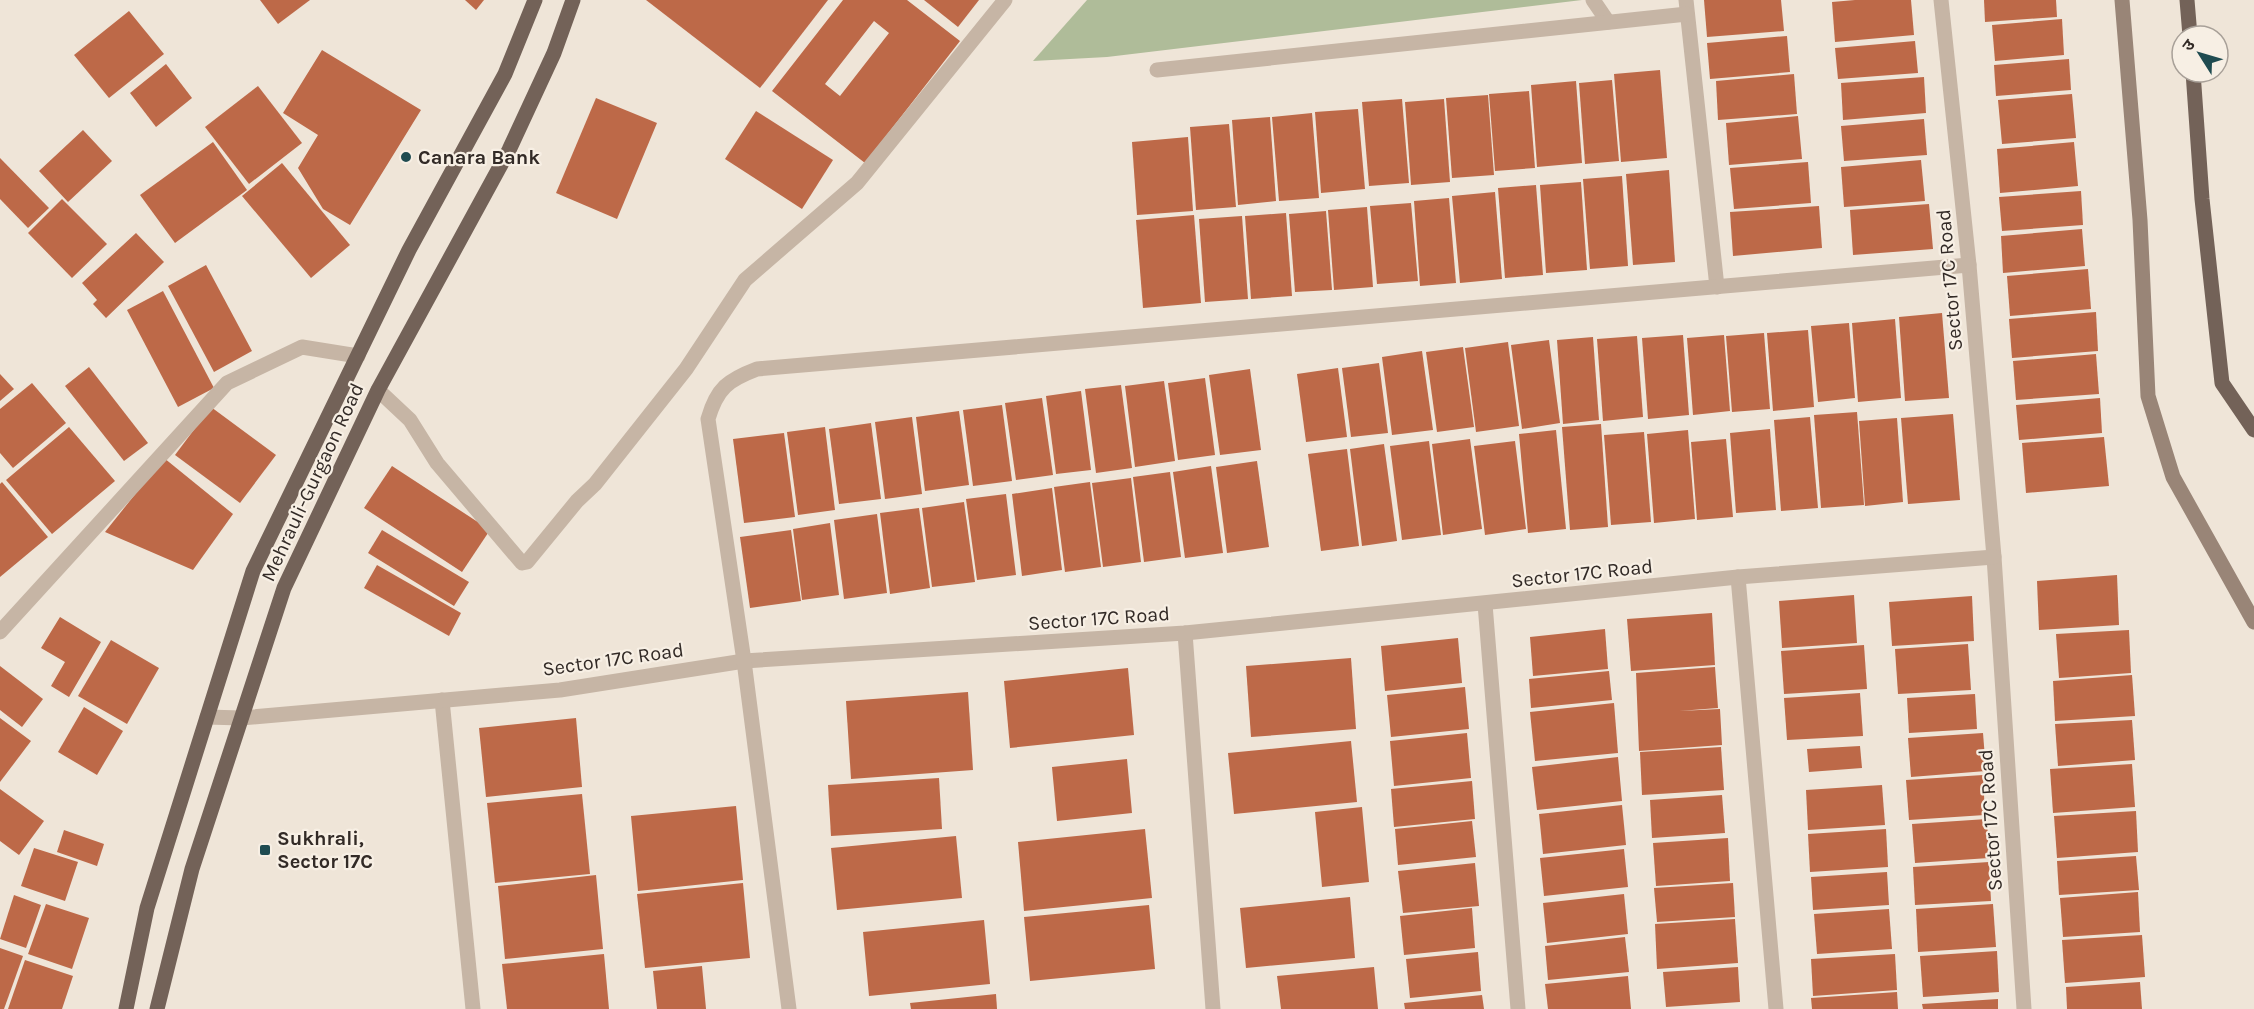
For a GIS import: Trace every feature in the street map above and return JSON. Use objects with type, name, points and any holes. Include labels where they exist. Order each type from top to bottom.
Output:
[{"type":"main road","name":"Mehrauli-Gurgaon Road","points":[[126,1009],[147,908],[253,571],[409,250],[505,74],[535,0]]},
{"type":"main road","name":"Mehrauli-Gurgaon Road","points":[[157,1009],[192,869],[284,588],[378,390],[509,150],[554,53],[573,0]]},
{"type":"main road","points":[[2122,0],[2140,220],[2148,396],[2173,477],[2254,622]]},
{"type":"main road","points":[[2187,0],[2189,24]]},
{"type":"main road","points":[[2194,84],[2202,200],[2222,383],[2254,430]]},
{"type":"street","points":[[378,390],[410,420],[437,463],[522,562],[527,562],[577,501],[595,484],[686,369],[745,280],[857,183],[1005,0]]},
{"type":"street","points":[[1593,0],[1608,22]]},
{"type":"street","name":"Sector 17C Road","points":[[1941,0],[1970,265],[1994,557],[2024,1009]]},
{"type":"street","points":[[1157,70],[1608,22],[1687,7],[1717,287]]},
{"type":"street","points":[[789,1009],[744,661],[708,419],[714,400],[731,379],[757,369],[1970,265]]},
{"type":"street","points":[[0,632],[226,382],[302,347],[358,356]]},
{"type":"street","name":"Sector 17C Road","points":[[207,717],[242,718],[561,690],[744,661],[1185,633],[1738,578],[1994,557]]},
{"type":"street","points":[[1738,578],[1776,1009]]},
{"type":"street","points":[[1485,604],[1518,1009]]},
{"type":"street","points":[[1185,633],[1213,1009]]},
{"type":"street","points":[[442,700],[473,1009]]},
{"type":"green space","points":[[1087,0],[1582,0],[1107,57],[1033,61]]},
{"type":"building","points":[[260,0],[310,0],[278,24]]},
{"type":"building","points":[[465,0],[484,0],[476,10]]},
{"type":"building","points":[[646,0],[828,0],[760,88]]},
{"type":"building","points":[[843,0],[907,0],[960,41],[865,163],[772,91]],"holes":[[[874,21],[889,33],[840,96],[825,84]]]},
{"type":"building","points":[[924,0],[979,0],[958,27]]},
{"type":"building","points":[[1704,0],[1781,0],[1784,31],[1707,37]]},
{"type":"building","points":[[1911,0],[1914,35],[1835,42],[1832,2]]},
{"type":"building","points":[[1984,0],[2056,0],[2057,17],[1985,22]]},
{"type":"building","points":[[129,11],[164,54],[109,98],[74,55]]},
{"type":"building","points":[[2062,19],[2064,55],[1995,61],[1992,25]]},
{"type":"building","points":[[1787,36],[1790,72],[1710,79],[1707,43]]},
{"type":"building","points":[[1915,41],[1918,73],[1838,79],[1835,48]]},
{"type":"building","points":[[322,50],[421,110],[350,225],[323,209],[298,168],[318,135],[283,113]]},
{"type":"building","points":[[2069,59],[2071,90],[1996,96],[1994,65]]},
{"type":"building","points":[[166,64],[192,98],[156,127],[130,93]]},
{"type":"building","points":[[1660,70],[1667,158],[1621,162],[1614,74]]},
{"type":"building","points":[[1794,74],[1797,114],[1718,120],[1716,81]]},
{"type":"building","points":[[1924,77],[1926,113],[1843,120],[1841,83]]},
{"type":"building","points":[[1612,80],[1619,161],[1585,164],[1579,83]]},
{"type":"building","points":[[1576,81],[1582,163],[1537,167],[1531,85]]},
{"type":"building","points":[[258,86],[302,143],[249,184],[205,127]]},
{"type":"building","points":[[1529,91],[1535,168],[1495,171],[1489,94]]},
{"type":"building","points":[[2072,94],[2076,138],[2002,144],[1998,100]]},
{"type":"building","points":[[1488,95],[1494,175],[1452,178],[1446,98]]},
{"type":"building","points":[[596,98],[657,123],[617,219],[556,193]]},
{"type":"building","points":[[1402,99],[1409,183],[1369,186],[1362,102]]},
{"type":"building","points":[[1444,99],[1450,182],[1411,185],[1405,102]]},
{"type":"building","points":[[1358,109],[1365,189],[1321,193],[1315,112]]},
{"type":"building","points":[[756,111],[833,160],[802,209],[725,159]]},
{"type":"building","points":[[1312,113],[1319,198],[1279,201],[1272,117]]},
{"type":"building","points":[[1798,116],[1802,159],[1729,165],[1726,123]]},
{"type":"building","points":[[1270,117],[1276,201],[1238,205],[1232,120]]},
{"type":"building","points":[[1924,119],[1927,155],[1844,161],[1841,126]]},
{"type":"building","points":[[1229,124],[1236,207],[1196,210],[1190,127]]},
{"type":"building","points":[[83,130],[112,161],[68,202],[39,171]]},
{"type":"building","points":[[1188,137],[1193,211],[1137,215],[1132,142]]},
{"type":"building","points":[[213,142],[247,190],[175,243],[140,195]]},
{"type":"building","points":[[2074,142],[2078,186],[2000,193],[1997,149]]},
{"type":"building","points":[[0,158],[49,208],[28,228],[0,199]]},
{"type":"building","points":[[1921,160],[1925,201],[1844,207],[1841,167]]},
{"type":"building","points":[[1808,162],[1811,203],[1734,209],[1730,168]]},
{"type":"building","points":[[282,163],[350,245],[311,278],[242,196]]},
{"type":"building","points":[[1669,170],[1675,262],[1633,265],[1626,174]]},
{"type":"building","points":[[1622,176],[1628,266],[1590,269],[1583,179]]},
{"type":"building","points":[[1581,182],[1587,270],[1546,273],[1540,185]]},
{"type":"building","points":[[1536,185],[1543,275],[1505,278],[1498,188]]},
{"type":"building","points":[[2081,191],[2083,225],[2002,231],[1999,197]]},
{"type":"building","points":[[1495,192],[1502,279],[1460,283],[1452,196]]},
{"type":"building","points":[[1449,198],[1456,283],[1420,286],[1414,201]]},
{"type":"building","points":[[62,199],[107,244],[72,278],[28,233]]},
{"type":"building","points":[[1411,203],[1418,281],[1377,284],[1370,206]]},
{"type":"building","points":[[1929,204],[1933,249],[1853,255],[1850,210]]},
{"type":"building","points":[[1819,206],[1822,248],[1733,256],[1730,212]]},
{"type":"building","points":[[1367,207],[1373,287],[1334,290],[1328,210]]},
{"type":"building","points":[[1326,211],[1332,290],[1295,292],[1289,214]]},
{"type":"building","points":[[1286,213],[1292,296],[1251,299],[1245,216]]},
{"type":"building","points":[[1194,215],[1201,303],[1143,308],[1136,220]]},
{"type":"building","points":[[1242,216],[1248,299],[1205,302],[1199,219]]},
{"type":"building","points":[[2082,229],[2085,266],[2003,273],[2001,236]]},
{"type":"building","points":[[136,233],[164,262],[106,318],[93,304],[97,300],[82,283]]},
{"type":"building","points":[[206,265],[252,351],[214,372],[168,286]]},
{"type":"building","points":[[2088,269],[2091,309],[2010,316],[2007,276]]},
{"type":"building","points":[[163,291],[214,388],[178,407],[127,310]]},
{"type":"building","points":[[2096,312],[2098,351],[2012,358],[2009,319]]},
{"type":"building","points":[[1942,313],[1949,398],[1905,401],[1899,317]]},
{"type":"building","points":[[1895,319],[1901,398],[1858,402],[1852,323]]},
{"type":"building","points":[[1849,323],[1855,398],[1818,402],[1811,326]]},
{"type":"building","points":[[1808,330],[1814,407],[1773,411],[1767,333]]},
{"type":"building","points":[[1764,333],[1770,409],[1732,412],[1726,336]]},
{"type":"building","points":[[1683,335],[1689,415],[1648,419],[1642,338]]},
{"type":"building","points":[[1724,335],[1730,411],[1693,415],[1687,338]]},
{"type":"building","points":[[1637,336],[1643,417],[1603,421],[1597,339]]},
{"type":"building","points":[[1593,337],[1599,420],[1563,424],[1557,340]]},
{"type":"building","points":[[1549,340],[1560,423],[1522,429],[1511,345]]},
{"type":"building","points":[[1508,342],[1519,426],[1476,432],[1465,348]]},
{"type":"building","points":[[1463,347],[1474,427],[1437,432],[1426,352]]},
{"type":"building","points":[[1422,351],[1433,430],[1392,435],[1382,357]]},
{"type":"building","points":[[2096,354],[2099,394],[2016,400],[2013,361]]},
{"type":"building","points":[[1379,363],[1388,433],[1351,437],[1342,368]]},
{"type":"building","points":[[89,367],[148,443],[124,461],[65,386]]},
{"type":"building","points":[[1338,368],[1347,437],[1306,442],[1297,374]]},
{"type":"building","points":[[1250,369],[1261,450],[1220,455],[1209,375]]},
{"type":"building","points":[[0,374],[14,389],[0,401]]},
{"type":"building","points":[[1205,378],[1215,455],[1178,460],[1168,383]]},
{"type":"building","points":[[1164,381],[1175,461],[1135,467],[1125,386]]},
{"type":"building","points":[[32,383],[66,423],[13,468],[0,453],[0,409]]},
{"type":"building","points":[[1121,385],[1132,468],[1096,473],[1085,389]]},
{"type":"building","points":[[1081,391],[1091,470],[1056,474],[1046,396]]},
{"type":"building","points":[[1042,398],[1053,475],[1016,480],[1005,403]]},
{"type":"building","points":[[2100,398],[2102,433],[2019,440],[2016,405]]},
{"type":"building","points":[[1002,405],[1012,481],[973,486],[963,410]]},
{"type":"building","points":[[211,407],[276,455],[240,503],[175,455]]},
{"type":"building","points":[[959,411],[969,485],[925,491],[916,417]]},
{"type":"building","points":[[1857,412],[1864,505],[1821,508],[1814,415]]},
{"type":"building","points":[[1953,414],[1960,500],[1908,504],[1901,418]]},
{"type":"building","points":[[912,417],[922,494],[885,499],[875,422]]},
{"type":"building","points":[[1810,417],[1818,508],[1781,511],[1774,420]]},
{"type":"building","points":[[1897,418],[1903,502],[1865,506],[1859,421]]},
{"type":"building","points":[[871,423],[881,499],[839,504],[829,429]]},
{"type":"building","points":[[1601,424],[1608,527],[1570,530],[1562,427]]},
{"type":"building","points":[[69,427],[115,481],[52,534],[6,480]]},
{"type":"building","points":[[825,427],[835,510],[798,515],[787,432]]},
{"type":"building","points":[[1770,429],[1776,510],[1736,513],[1730,433]]},
{"type":"building","points":[[1556,430],[1566,529],[1528,533],[1519,434]]},
{"type":"building","points":[[1688,430],[1695,519],[1654,523],[1647,434]]},
{"type":"building","points":[[1644,432],[1651,522],[1611,525],[1604,435]]},
{"type":"building","points":[[784,433],[795,517],[744,523],[733,439]]},
{"type":"building","points":[[2104,437],[2109,486],[2026,493],[2022,443]]},
{"type":"building","points":[[1470,439],[1482,529],[1443,535],[1432,444]]},
{"type":"building","points":[[1726,439],[1733,517],[1697,520],[1691,442]]},
{"type":"building","points":[[1429,441],[1441,535],[1402,540],[1390,446]]},
{"type":"building","points":[[1515,441],[1526,529],[1485,535],[1474,446]]},
{"type":"building","points":[[1384,444],[1397,541],[1362,546],[1350,449]]},
{"type":"building","points":[[1347,449],[1359,546],[1321,551],[1308,454]]},
{"type":"building","points":[[164,458],[233,514],[193,570],[105,532]]},
{"type":"building","points":[[1257,461],[1269,547],[1227,553],[1216,467]]},
{"type":"building","points":[[392,466],[490,530],[462,572],[364,508]]},
{"type":"building","points":[[1211,466],[1223,553],[1185,558],[1173,472]]},
{"type":"building","points":[[1170,472],[1181,557],[1144,562],[1133,477]]},
{"type":"building","points":[[1131,478],[1141,562],[1103,567],[1092,483]]},
{"type":"building","points":[[2,482],[48,537],[0,577],[0,484]]},
{"type":"building","points":[[1090,482],[1101,567],[1065,572],[1054,487]]},
{"type":"building","points":[[1052,488],[1062,570],[1022,576],[1012,494]]},
{"type":"building","points":[[1006,494],[1016,575],[977,580],[966,499]]},
{"type":"building","points":[[964,502],[975,582],[932,587],[922,508]]},
{"type":"building","points":[[919,508],[930,588],[890,594],[880,513]]},
{"type":"building","points":[[877,514],[887,593],[844,599],[834,520]]},
{"type":"building","points":[[830,523],[839,595],[802,600],[793,529]]},
{"type":"building","points":[[382,530],[469,582],[454,606],[368,553]]},
{"type":"building","points":[[791,530],[801,601],[750,608],[740,537]]},
{"type":"building","points":[[377,565],[461,613],[449,636],[364,588]]},
{"type":"building","points":[[2117,575],[2119,625],[2039,630],[2037,581]]},
{"type":"building","points":[[1854,595],[1857,643],[1782,648],[1779,601]]},
{"type":"building","points":[[1972,596],[1974,641],[1892,646],[1889,602]]},
{"type":"building","points":[[1712,613],[1715,665],[1631,671],[1627,619]]},
{"type":"building","points":[[60,617],[101,642],[69,697],[51,686],[65,662],[41,648]]},
{"type":"building","points":[[1605,629],[1608,669],[1533,676],[1530,637]]},
{"type":"building","points":[[2129,630],[2131,673],[2059,678],[2056,634]]},
{"type":"building","points":[[1458,638],[1462,683],[1385,691],[1381,646]]},
{"type":"building","points":[[111,640],[159,668],[127,724],[78,696]]},
{"type":"building","points":[[1968,644],[1971,690],[1898,694],[1895,649]]},
{"type":"building","points":[[1864,645],[1867,689],[1784,694],[1781,651]]},
{"type":"building","points":[[1351,658],[1356,729],[1251,737],[1246,666]]},
{"type":"building","points":[[0,666],[43,699],[22,727],[0,710]]},
{"type":"building","points":[[1715,667],[1718,708],[1679,711],[1720,709],[1722,745],[1639,751],[1636,673]]},
{"type":"building","points":[[1128,668],[1134,735],[1010,748],[1004,681]]},
{"type":"building","points":[[1609,671],[1612,700],[1531,708],[1529,679]]},
{"type":"building","points":[[2132,675],[2135,716],[2055,721],[2053,681]]},
{"type":"building","points":[[1465,687],[1469,729],[1391,737],[1387,695]]},
{"type":"building","points":[[968,692],[973,770],[851,779],[846,701]]},
{"type":"building","points":[[1860,693],[1863,736],[1787,740],[1784,698]]},
{"type":"building","points":[[1975,694],[1977,729],[1909,733],[1907,698]]},
{"type":"building","points":[[1614,703],[1618,753],[1535,761],[1530,712]]},
{"type":"building","points":[[84,707],[123,731],[97,775],[58,752]]},
{"type":"building","points":[[0,718],[31,741],[0,782]]},
{"type":"building","points":[[576,718],[582,787],[486,797],[479,728]]},
{"type":"building","points":[[2132,720],[2135,760],[2058,766],[2055,724]]},
{"type":"building","points":[[1467,733],[1471,778],[1394,786],[1390,741]]},
{"type":"building","points":[[1983,733],[1986,771],[1911,777],[1908,738]]},
{"type":"building","points":[[1351,741],[1357,802],[1234,814],[1228,753]]},
{"type":"building","points":[[1860,746],[1862,768],[1809,772],[1807,749]]},
{"type":"building","points":[[1721,747],[1724,790],[1642,795],[1640,752]]},
{"type":"building","points":[[1618,757],[1622,801],[1537,810],[1532,767]]},
{"type":"building","points":[[1127,759],[1132,813],[1057,821],[1052,767]]},
{"type":"building","points":[[2132,764],[2135,807],[2053,813],[2050,769]]},
{"type":"building","points":[[1983,775],[1985,815],[1909,820],[1906,780]]},
{"type":"building","points":[[939,778],[942,829],[831,836],[828,785]]},
{"type":"building","points":[[1472,781],[1475,819],[1394,827],[1391,789]]},
{"type":"building","points":[[1882,785],[1885,825],[1808,830],[1806,790]]},
{"type":"building","points":[[0,789],[44,821],[19,855],[0,841]]},
{"type":"building","points":[[582,794],[590,874],[495,883],[487,803]]},
{"type":"building","points":[[1722,795],[1725,833],[1652,838],[1650,800]]},
{"type":"building","points":[[1622,805],[1626,845],[1543,854],[1539,814]]},
{"type":"building","points":[[736,806],[743,880],[638,891],[631,816]]},
{"type":"building","points":[[1362,807],[1369,882],[1322,887],[1315,812]]},
{"type":"building","points":[[2136,811],[2138,852],[2057,858],[2054,816]]},
{"type":"building","points":[[1987,819],[1989,858],[1915,863],[1912,824]]},
{"type":"building","points":[[1472,821],[1476,857],[1398,865],[1395,829]]},
{"type":"building","points":[[1145,829],[1152,898],[1024,911],[1018,842]]},
{"type":"building","points":[[1886,829],[1888,867],[1810,872],[1808,834]]},
{"type":"building","points":[[64,830],[104,844],[97,866],[57,852]]},
{"type":"building","points":[[956,836],[962,898],[837,910],[831,848]]},
{"type":"building","points":[[1728,838],[1730,881],[1656,886],[1653,843]]},
{"type":"building","points":[[34,848],[78,862],[65,901],[21,886]]},
{"type":"building","points":[[1624,849],[1628,887],[1544,896],[1540,858]]},
{"type":"building","points":[[2136,856],[2139,890],[2059,895],[2057,861]]},
{"type":"building","points":[[1989,862],[1991,901],[1915,905],[1913,867]]},
{"type":"building","points":[[1475,863],[1479,906],[1403,913],[1398,871]]},
{"type":"building","points":[[1887,872],[1889,905],[1813,910],[1811,877]]},
{"type":"building","points":[[596,875],[603,949],[505,959],[498,886]]},
{"type":"building","points":[[743,883],[750,958],[645,968],[637,894]]},
{"type":"building","points":[[1733,883],[1735,917],[1657,922],[1654,888]]},
{"type":"building","points":[[2138,892],[2140,932],[2063,937],[2060,898]]},
{"type":"building","points":[[1624,894],[1628,934],[1547,943],[1543,903]]},
{"type":"building","points":[[14,895],[41,905],[26,948],[0,939]]},
{"type":"building","points":[[1350,897],[1355,958],[1246,968],[1240,908]]},
{"type":"building","points":[[46,904],[89,918],[72,969],[28,954]]},
{"type":"building","points":[[1993,904],[1996,947],[1918,952],[1916,909]]},
{"type":"building","points":[[1149,905],[1155,969],[1030,981],[1024,917]]},
{"type":"building","points":[[1472,908],[1475,948],[1404,955],[1400,916]]},
{"type":"building","points":[[1889,909],[1892,949],[1817,954],[1814,914]]},
{"type":"building","points":[[1735,919],[1738,963],[1657,969],[1655,924]]},
{"type":"building","points":[[984,920],[990,984],[869,996],[863,932]]},
{"type":"building","points":[[2142,935],[2145,977],[2065,983],[2062,940]]},
{"type":"building","points":[[1625,937],[1629,972],[1548,980],[1545,946]]},
{"type":"building","points":[[0,948],[23,956],[4,1009],[0,1009]]},
{"type":"building","points":[[1997,951],[1999,992],[1923,997],[1920,956]]},
{"type":"building","points":[[1478,952],[1481,991],[1410,998],[1406,959]]},
{"type":"building","points":[[604,954],[609,1009],[507,1009],[502,964]]},
{"type":"building","points":[[1895,954],[1897,990],[1813,996],[1811,959]]},
{"type":"building","points":[[25,960],[73,976],[62,1009],[8,1009]]},
{"type":"building","points":[[702,966],[706,1009],[657,1009],[653,971]]},
{"type":"building","points":[[1374,967],[1378,1009],[1281,1009],[1277,976]]},
{"type":"building","points":[[1738,967],[1740,1002],[1666,1007],[1663,972]]},
{"type":"building","points":[[1628,976],[1631,1009],[1548,1009],[1545,984]]},
{"type":"building","points":[[2140,982],[2142,1009],[2067,1009],[2066,987]]},
{"type":"building","points":[[1897,992],[1898,1009],[1812,1009],[1811,998]]},
{"type":"building","points":[[996,994],[997,1009],[911,1009],[910,1003]]},
{"type":"building","points":[[1482,995],[1484,1009],[1405,1009],[1404,1003]]},
{"type":"building","points":[[1998,999],[1998,1009],[1923,1009],[1922,1004]]},
{"type":"place","name":"Canara Bank","points":[[406,157]]},
{"type":"place","name":"Sukhrali, Sector 17C","points":[[265,850]]}]
